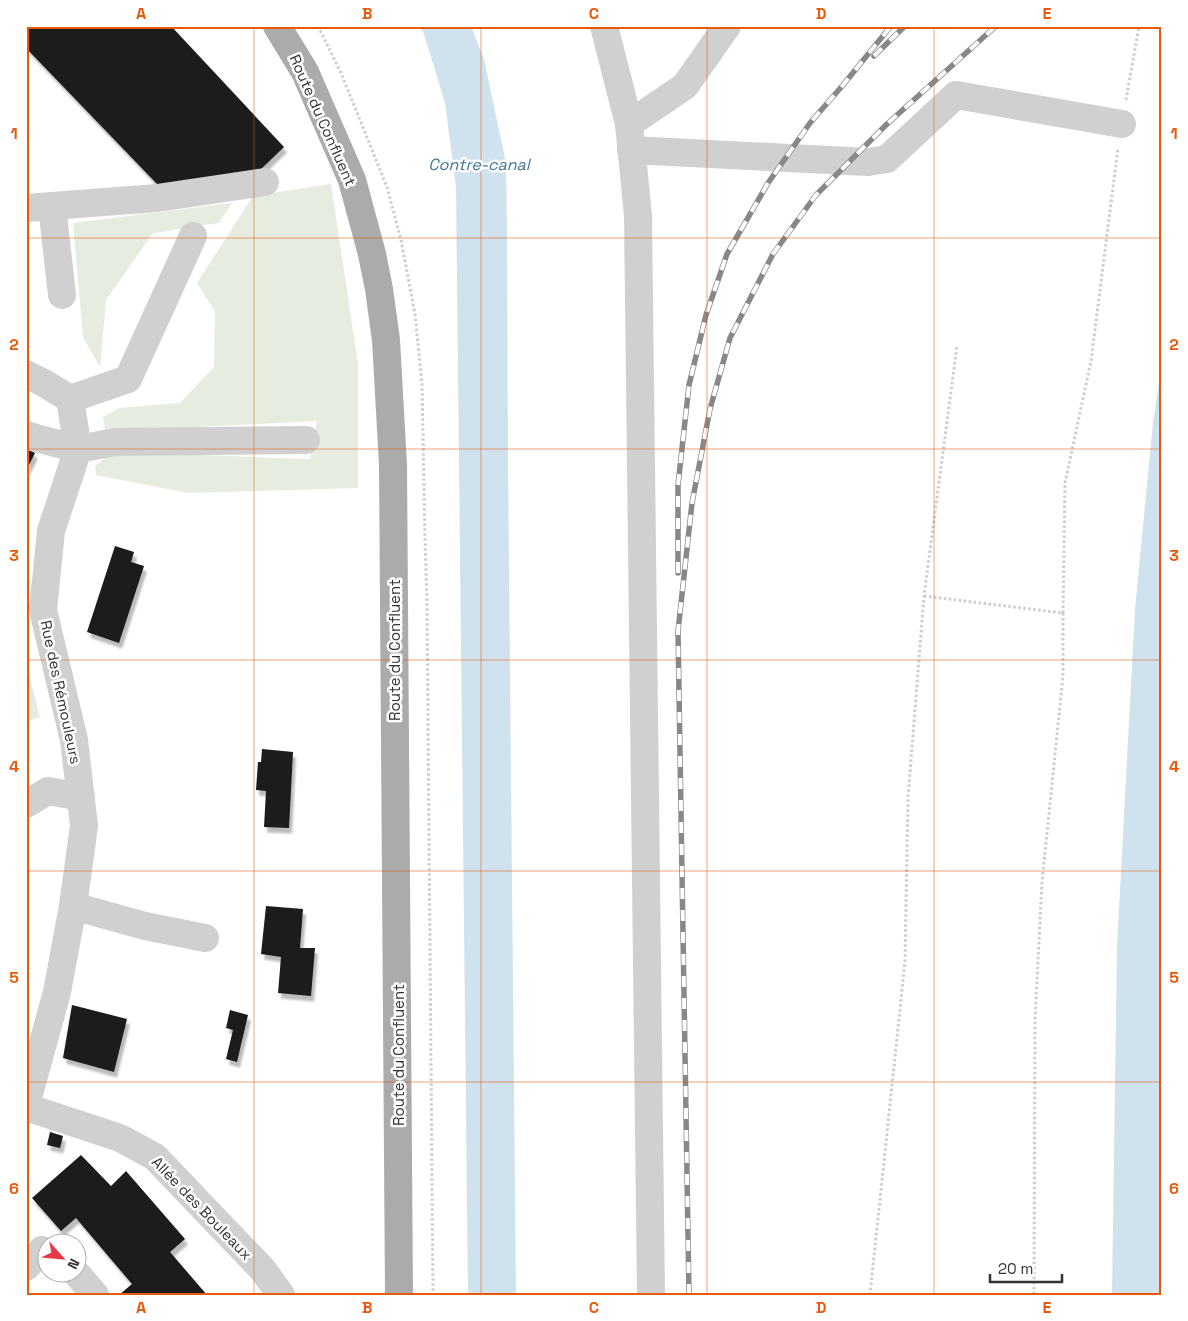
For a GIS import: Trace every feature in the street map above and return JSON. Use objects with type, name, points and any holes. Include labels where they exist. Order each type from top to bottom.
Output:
[{"type":"main road","name":"Route du Confluent","points":[[278,26],[305,72],[352,180],[374,263],[386,340],[393,465],[399,1295]]},
{"type":"street","points":[[604,26],[630,137],[638,216],[651,1295]]},
{"type":"street","points":[[630,137],[685,86],[727,26]]},
{"type":"street","points":[[630,137],[868,162],[887,160],[956,96],[1122,124]]},
{"type":"street","points":[[62,295],[39,207],[157,198],[265,182]]},
{"type":"street","points":[[35,378],[70,399],[128,379],[193,236]]},
{"type":"street","name":"Rue des Rémouleurs","points":[[26,1106],[30,1074],[57,992],[73,906],[84,826],[74,740],[34,609],[51,531],[78,449],[70,399]]},
{"type":"street","points":[[26,435],[78,449],[115,442],[306,440]]},
{"type":"street","points":[[26,804],[48,791],[81,796]]},
{"type":"street","points":[[73,906],[145,926],[205,938]]},
{"type":"street","name":"Allée des Bouleaux","points":[[26,1106],[120,1138],[155,1157],[263,1270],[281,1295]]},
{"type":"street","points":[[26,1266],[38,1254]]},
{"type":"street","points":[[86,1284],[95,1295]]},
{"type":"path","points":[[1034,1295],[1034,1020],[1042,882],[1063,676],[1065,483],[1091,361],[1122,124],[1139,26]]},
{"type":"path","points":[[870,1295],[905,961],[908,798],[924,596],[958,346]]},
{"type":"path","points":[[924,596],[1063,613]]},
{"type":"shaded area","points":[[331,184],[358,364],[358,488],[188,493],[96,475],[95,466],[113,452],[310,459],[317,421],[118,431],[105,430],[103,417],[119,408],[180,403],[214,367],[215,311],[197,283],[253,196]]},
{"type":"shaded area","points":[[232,203],[219,223],[153,233],[106,300],[100,367],[83,337],[73,223]]},
{"type":"shaded area","points":[[26,664],[40,717],[26,722]]},
{"type":"water","name":"Contre-canal","points":[[420,26],[471,26],[484,59],[506,163],[516,1295],[468,1295],[456,187],[445,103]]},
{"type":"water","points":[[1162,365],[1162,1295],[1112,1295],[1117,947],[1135,609],[1153,422]]},
{"type":"building","points":[[26,26],[171,26],[284,147],[258,172],[159,186],[26,48]]},
{"type":"building","points":[[26,448],[35,453],[26,471]]},
{"type":"building","points":[[115,546],[134,552],[131,562],[144,566],[119,643],[87,632]]},
{"type":"building","points":[[262,749],[293,752],[289,828],[264,827],[266,791],[256,790],[258,762],[261,762]]},
{"type":"building","points":[[266,906],[303,909],[300,948],[315,948],[311,996],[278,993],[281,957],[261,954]]},
{"type":"building","points":[[72,1005],[127,1019],[114,1072],[63,1058]]},
{"type":"building","points":[[230,1010],[248,1015],[237,1062],[226,1059],[233,1030],[226,1028]]},
{"type":"building","points":[[50,1132],[63,1136],[60,1148],[47,1145]]},
{"type":"building","points":[[81,1155],[111,1186],[126,1171],[185,1239],[170,1252],[207,1295],[119,1295],[132,1284],[76,1218],[61,1231],[32,1198]]},
{"type":"railway","points":[[678,573],[678,485],[689,385],[706,315],[727,254],[768,183],[810,123],[891,26]]},
{"type":"railway","points":[[874,56],[905,26]]},
{"type":"railway","points":[[689,1295],[678,631],[692,503],[710,409],[730,338],[773,254],[816,195],[887,124],[996,26]]}]
